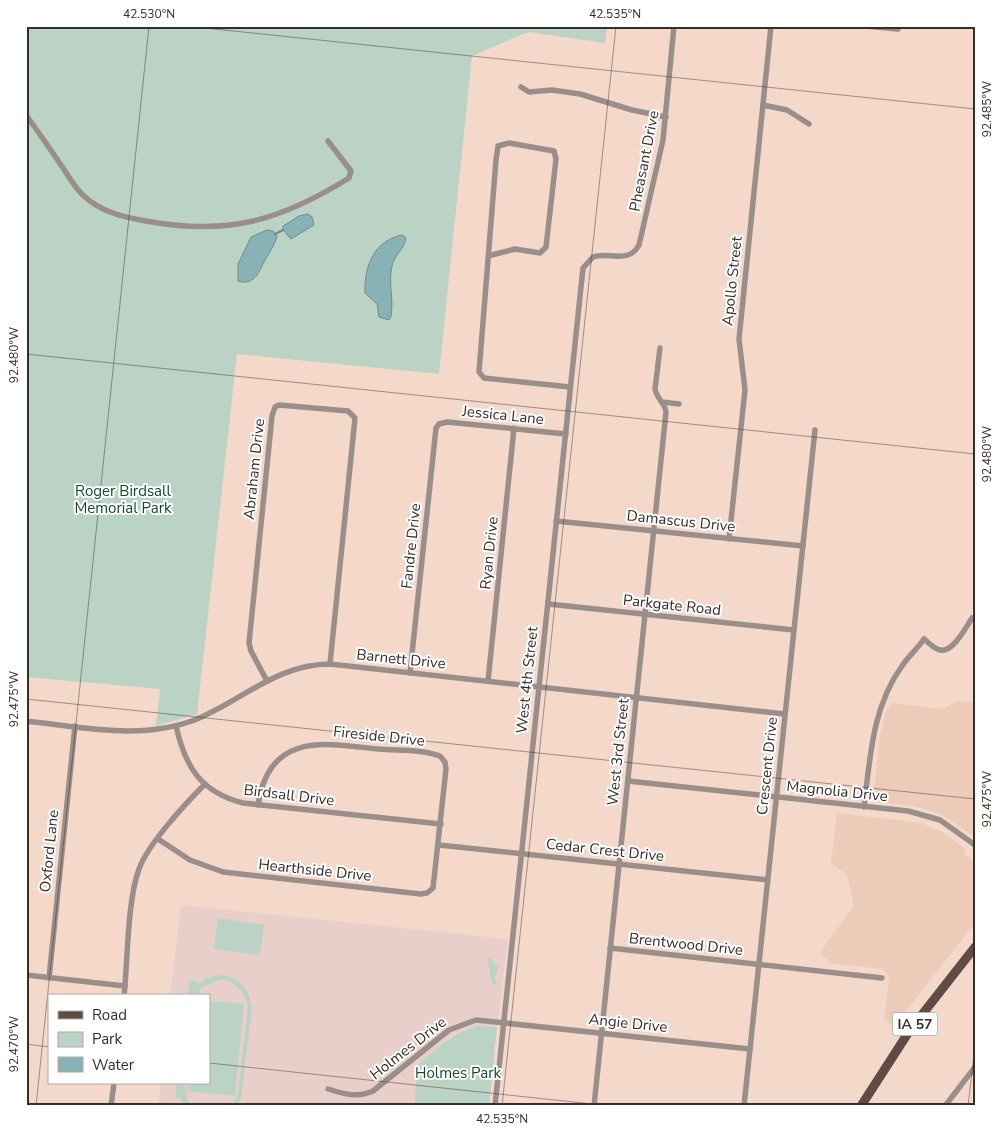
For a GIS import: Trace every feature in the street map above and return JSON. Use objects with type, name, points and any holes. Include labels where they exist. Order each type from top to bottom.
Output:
[{"type":"main road","name":"IA 57","points":[[861,1106],[910,1030],[975,947]]},
{"type":"street","name":"Pheasant Drive","points":[[589,259],[597,256],[625,256],[636,249],[651,200],[666,117],[674,26]]},
{"type":"street","name":"Apollo Street","points":[[729,539],[745,390],[739,339],[771,26]]},
{"type":"street","points":[[865,26],[898,29]]},
{"type":"street","points":[[521,87],[529,92],[552,90],[580,94],[632,110],[666,117]]},
{"type":"street","points":[[763,105],[787,110],[809,124]]},
{"type":"street","points":[[26,115],[82,195],[97,206],[113,214],[130,218],[188,227],[231,226],[282,213],[319,196],[349,178],[351,171],[328,141]]},
{"type":"street","points":[[488,256],[515,249],[540,253],[546,248],[556,160],[554,151],[509,143],[498,146],[488,256],[480,376],[484,378],[570,386]]},
{"type":"street","name":"West 4th Street","points":[[495,1106],[583,268],[589,259]]},
{"type":"street","name":"West 3rd Street","points":[[594,1106],[666,412],[662,402],[656,395],[660,348]]},
{"type":"street","points":[[662,402],[679,404]]},
{"type":"street","name":"Abraham Drive","points":[[267,681],[251,651],[249,642],[272,416],[275,407],[279,405],[348,411],[355,418],[330,664]]},
{"type":"street","name":"Jessica Lane","points":[[439,424],[447,422],[566,434]]},
{"type":"street","name":"Fandre Drive","points":[[410,672],[435,432],[439,424]]},
{"type":"street","name":"Ryan Drive","points":[[488,681],[514,428]]},
{"type":"street","name":"Crescent Drive","points":[[744,1106],[815,430]]},
{"type":"street","name":"Damascus Drive","points":[[556,521],[803,546]]},
{"type":"street","name":"Parkgate Road","points":[[548,604],[794,630]]},
{"type":"street","points":[[864,807],[872,742],[878,717],[886,695],[901,667],[924,640],[938,650],[950,648],[972,618]]},
{"type":"street","name":"Barnett Drive","points":[[26,721],[129,732],[153,731],[198,719],[267,681],[296,668],[330,664],[785,714]]},
{"type":"street","name":"Oxford Lane","points":[[49,978],[75,726]]},
{"type":"street","name":"Birdsall Drive","points":[[176,726],[187,762],[205,784],[227,798],[258,805],[441,824]]},
{"type":"street","name":"Fireside Drive","points":[[258,805],[263,782],[271,768],[282,756],[302,746],[326,743],[440,756],[445,762],[439,845]]},
{"type":"street","name":"Magnolia Drive","points":[[628,781],[908,811],[930,816],[951,827],[975,845]]},
{"type":"street","points":[[124,994],[134,886],[143,860],[158,839],[205,784]]},
{"type":"street","name":"Hearthside Drive","points":[[158,839],[200,864],[233,874],[316,881],[421,894],[430,891],[434,884],[439,845]]},
{"type":"street","name":"Cedar Crest Drive","points":[[439,845],[768,880]]},
{"type":"street","name":"Brentwood Drive","points":[[610,948],[882,978]]},
{"type":"street","points":[[26,976],[125,986]]},
{"type":"street","name":"Holmes Drive","points":[[328,1089],[350,1095],[366,1094],[382,1086],[455,1026],[476,1020],[504,1022]]},
{"type":"street","name":"Angie Drive","points":[[504,1022],[750,1049]]},
{"type":"street","points":[[945,1106],[975,1067]]},
{"type":"street","points":[[111,1106],[114,1084]]},
{"type":"shaded area","points":[[957,701],[975,702],[975,837],[944,816],[933,812],[914,806],[873,802],[880,736],[885,713],[891,703],[943,709]]},
{"type":"shaded area","points":[[837,813],[921,823],[940,831],[965,848],[965,854],[975,861],[975,923],[894,1026],[884,1019],[889,976],[882,969],[828,963],[828,959],[821,954],[825,945],[854,906],[847,875],[831,863]]},
{"type":"shaded area","points":[[181,905],[508,939],[497,1027],[479,1026],[453,1035],[418,1065],[414,1106],[158,1106],[161,1084],[210,1084],[210,994],[170,994]]},
{"type":"green space","name":"Roger Birdsall Memorial Park","points":[[26,26],[607,26],[605,43],[528,32],[472,56],[439,374],[237,354],[197,714],[156,726],[160,689],[26,677]]},
{"type":"green space","points":[[218,918],[264,925],[260,955],[214,949]]},
{"type":"green space","points":[[489,957],[498,967],[495,978],[497,984],[492,985],[487,958]]},
{"type":"green space","points":[[218,975],[237,980],[248,993],[252,1007],[241,1098],[237,1106],[232,1106],[238,1093],[248,1005],[239,988],[221,979],[201,988],[198,994],[188,994],[189,981],[197,981],[198,985],[207,978]]},
{"type":"green space","points":[[210,1001],[244,1004],[235,1096],[187,1091],[188,1084],[210,1084]]},
{"type":"green space","name":"Holmes Park","points":[[479,1026],[497,1027],[489,1106],[414,1106],[418,1065],[454,1036]]},
{"type":"green space","points":[[177,1084],[185,1084],[187,1099],[191,1106],[184,1106],[181,1099],[175,1097]]},
{"type":"water","points":[[308,214],[312,217],[314,225],[291,239],[283,230],[283,226],[299,216]]},
{"type":"water","points":[[267,230],[273,231],[277,236],[260,270],[254,279],[250,281],[238,281],[238,264],[251,237]]},
{"type":"water","points":[[402,235],[406,238],[405,242],[393,262],[391,272],[392,310],[389,320],[379,317],[377,304],[365,293],[366,273],[378,249],[392,238]]},
{"type":"waterway","points":[[275,234],[283,230]]}]
